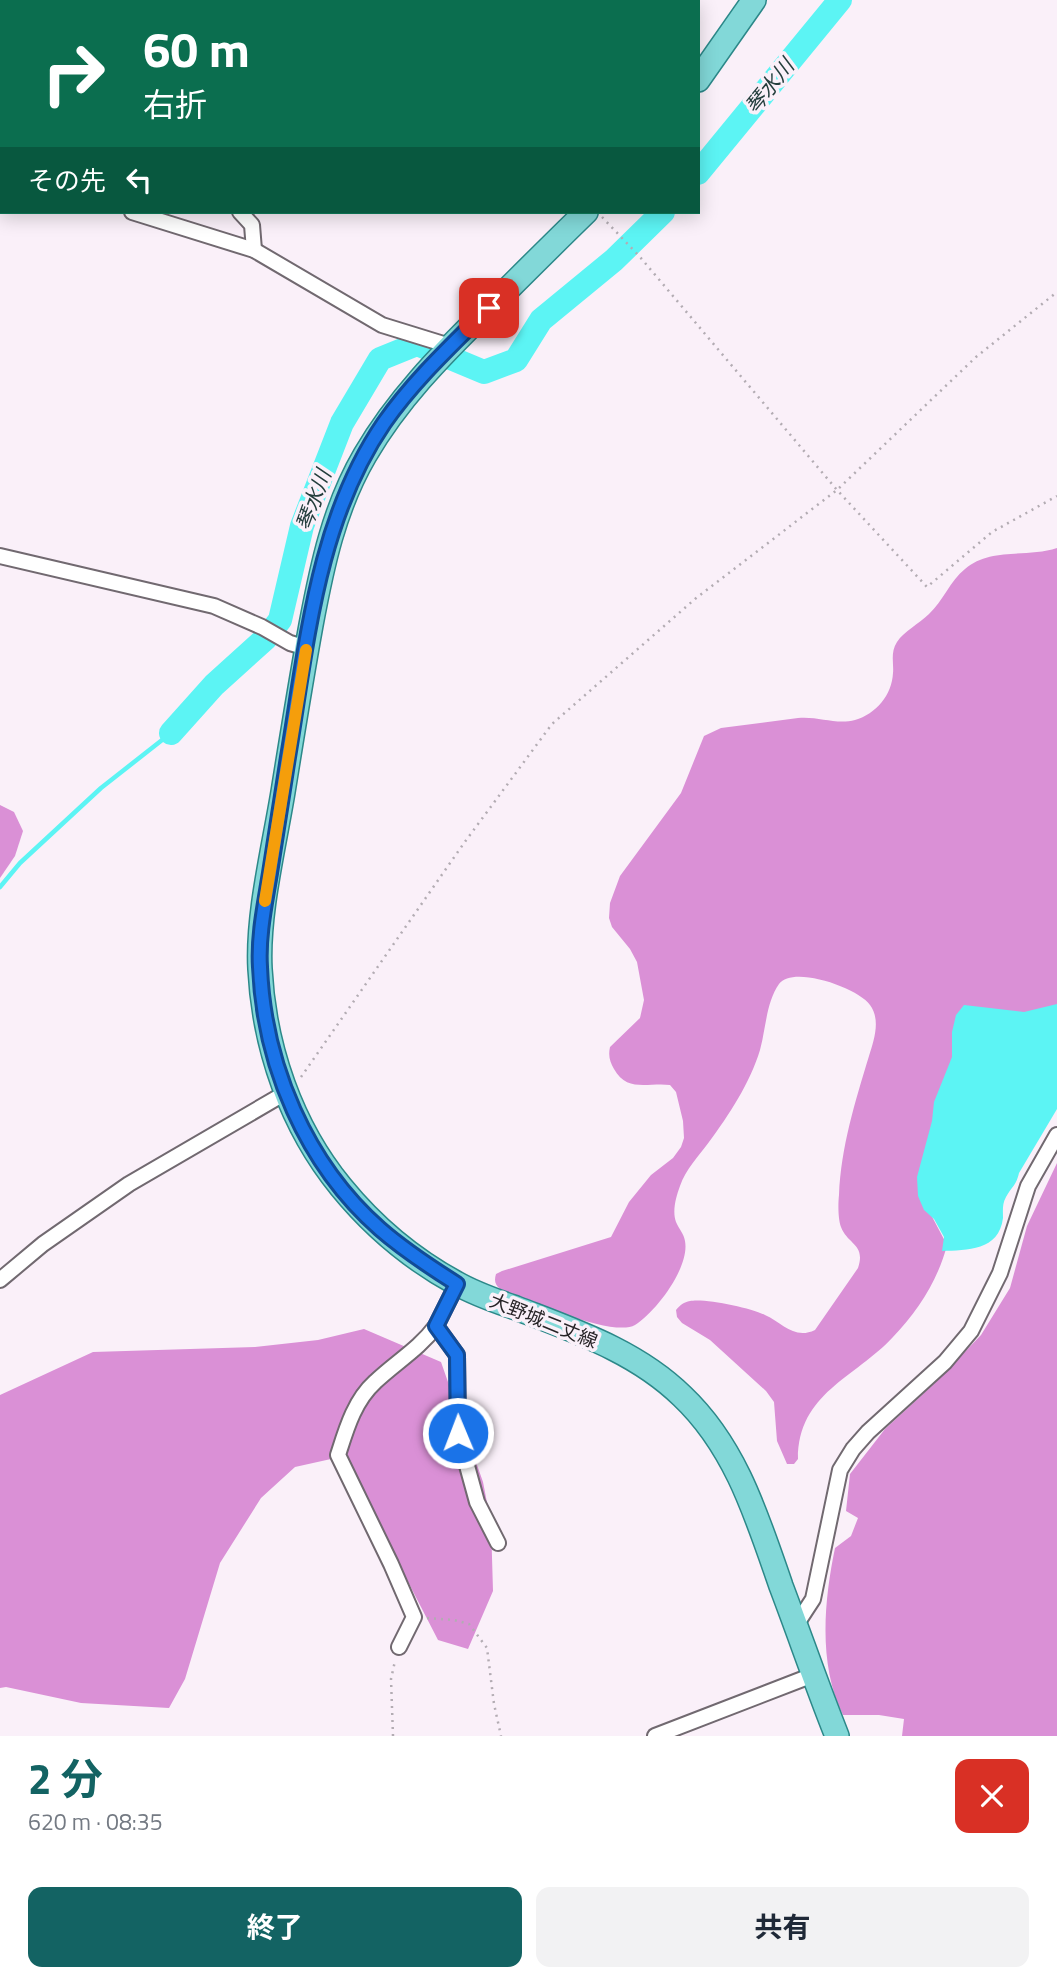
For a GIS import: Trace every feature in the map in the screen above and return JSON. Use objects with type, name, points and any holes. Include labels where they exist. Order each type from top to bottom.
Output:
[{"type":"main road","points":[[700,77],[754,0]]},
{"type":"main road","points":[[450,346],[584,214]]},
{"type":"main road","name":"大野城二丈線","points":[[450,346],[384,424],[344,494],[328,539],[266,895],[260,966],[270,1039],[287,1092],[317,1155],[343,1190],[377,1226],[404,1249],[457,1284],[616,1349],[681,1394],[718,1438],[736,1467],[836,1736]]},
{"type":"street","points":[[138,214],[254,250],[382,325],[450,346]]},
{"type":"street","points":[[242,214],[253,225],[254,250]]},
{"type":"street","points":[[0,556],[214,606],[262,627],[283,640],[307,648]]},
{"type":"street","points":[[0,1280],[43,1244],[129,1184],[287,1092]]},
{"type":"street","points":[[796,1625],[813,1599],[840,1471],[853,1449],[868,1432],[945,1362],[971,1331],[1000,1273],[1028,1186],[1057,1135]]},
{"type":"street","points":[[399,1647],[414,1617],[338,1455],[353,1410],[372,1383],[424,1342],[436,1326],[457,1284]]},
{"type":"street","points":[[436,1326],[457,1355],[458,1433],[477,1502],[498,1543]]},
{"type":"street","points":[[655,1736],[813,1675]]},
{"type":"path","points":[[599,214],[640,257],[837,490],[928,587],[992,532],[1057,496]]},
{"type":"path","points":[[287,1092],[303,1075],[464,843],[552,724],[695,599],[837,490],[976,358],[1057,292]]},
{"type":"path","points":[[414,1617],[469,1624],[487,1647],[501,1736]]},
{"type":"path","points":[[393,1736],[391,1679],[399,1647]]},
{"type":"shaded area","points":[[1057,548],[1057,1010],[928,1209],[947,1245],[926,1294],[911,1317],[893,1337],[818,1402],[801,1436],[798,1459],[794,1464],[787,1464],[777,1441],[774,1402],[766,1391],[710,1340],[682,1323],[676,1310],[690,1301],[716,1302],[759,1312],[795,1332],[808,1333],[815,1330],[858,1268],[860,1254],[841,1227],[838,1203],[846,1142],[876,1030],[873,1011],[863,998],[840,986],[811,978],[786,979],[779,984],[771,999],[760,1050],[751,1074],[731,1110],[680,1186],[674,1213],[685,1241],[682,1263],[670,1288],[643,1319],[624,1328],[589,1322],[500,1289],[495,1282],[496,1274],[611,1237],[629,1202],[651,1175],[673,1158],[681,1147],[684,1138],[683,1121],[676,1092],[670,1085],[639,1085],[625,1081],[610,1061],[610,1047],[640,1018],[644,1000],[637,962],[612,927],[609,918],[610,903],[620,876],[681,793],[704,736],[721,728],[798,718],[841,722],[863,717],[882,702],[890,689],[893,654],[897,642],[934,609],[965,569],[975,562],[997,555]]},
{"type":"shaded area","points":[[0,805],[14,812],[23,831],[15,856],[0,878]]},
{"type":"shaded area","points":[[1057,1163],[1057,1736],[902,1736],[904,1719],[879,1715],[843,1715],[830,1675],[826,1611],[831,1568],[835,1548],[851,1536],[858,1518],[846,1511],[850,1474],[885,1429],[935,1383],[981,1335],[1010,1288],[1027,1226]]},
{"type":"shaded area","points":[[364,1329],[441,1362],[483,1482],[491,1523],[493,1591],[468,1649],[438,1640],[388,1543],[331,1459],[295,1467],[261,1498],[220,1563],[185,1679],[169,1708],[81,1703],[0,1688],[0,1395],[93,1352],[255,1347],[318,1340]]},
{"type":"water","points":[[1057,1004],[1057,1109],[1005,1200],[1003,1218],[995,1237],[989,1243],[971,1249],[942,1251],[944,1237],[934,1219],[924,1210],[918,1196],[917,1177],[932,1121],[934,1102],[952,1057],[952,1032],[956,1015],[964,1005],[1024,1012]]},
{"type":"waterway","name":"琴水川","points":[[700,171],[840,0]]},
{"type":"waterway","name":"琴水川","points":[[171,733],[214,685],[266,638],[280,620],[302,526],[342,423],[380,359],[417,344],[484,372],[516,360],[541,320],[614,260],[661,214]]},
{"type":"waterway","name":"琴水川","points":[[0,887],[20,863],[101,788],[171,733]]},
{"type":"slow traffic","points":[[265,901],[306,650]]},
{"type":"route","points":[[458,1433],[457,1355],[436,1326],[457,1284],[404,1249],[377,1226],[343,1190],[317,1155],[278,1069],[263,1001],[260,966],[266,895],[328,539],[344,494],[384,424],[432,365],[489,308]]}]
